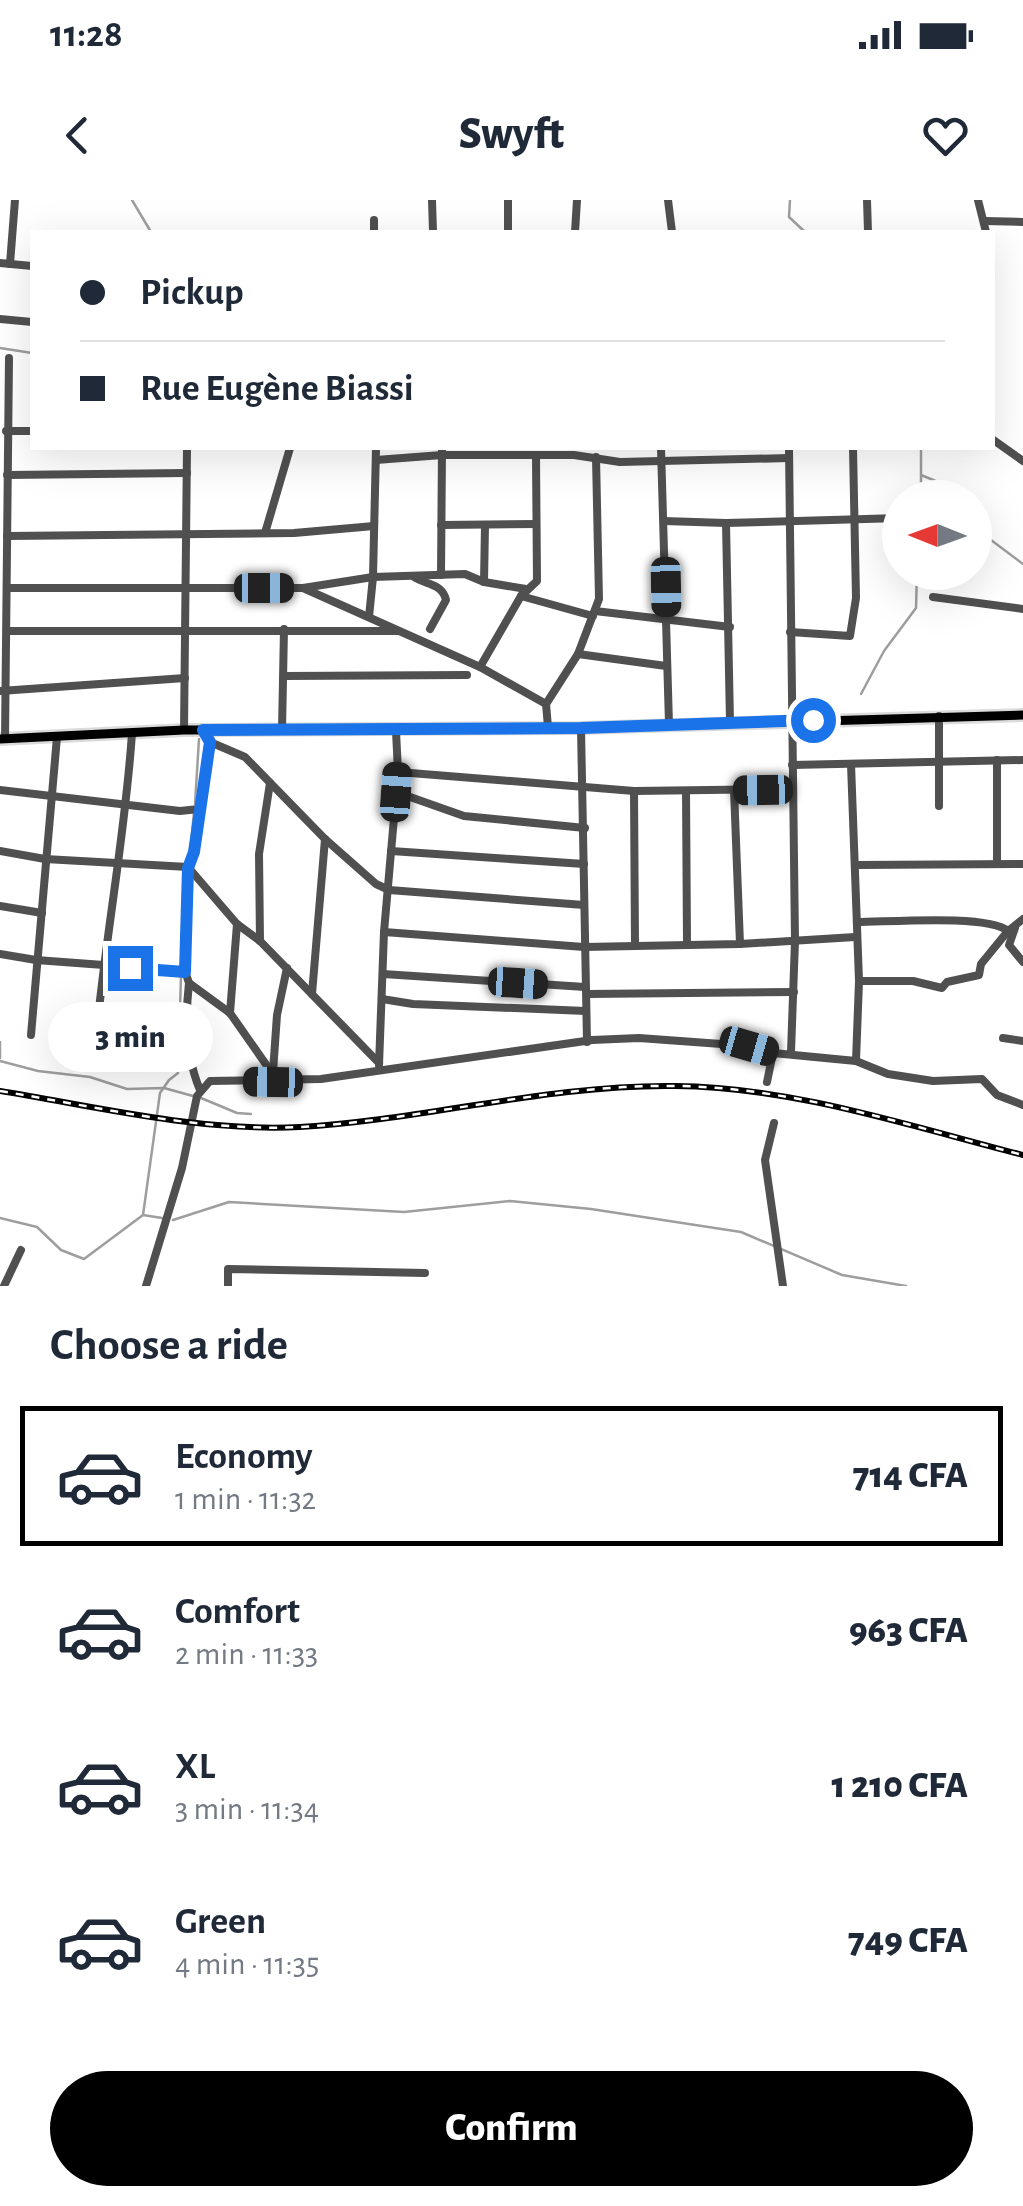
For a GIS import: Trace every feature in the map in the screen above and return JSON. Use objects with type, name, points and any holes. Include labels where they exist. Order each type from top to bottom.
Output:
[{"type":"main road","points":[[2,739],[184,730],[581,728],[1023,715]]},
{"type":"street","points":[[15,200],[5,264],[30,266]]},
{"type":"street","points":[[432,200],[433,230]]},
{"type":"street","points":[[508,200],[508,230]]},
{"type":"street","points":[[575,230],[577,200]]},
{"type":"street","points":[[668,200],[672,230]]},
{"type":"street","points":[[868,200],[868,230]]},
{"type":"street","points":[[978,200],[986,230]]},
{"type":"street","points":[[374,220],[374,230]]},
{"type":"street","points":[[986,221],[1023,222]]},
{"type":"street","points":[[0,319],[30,322]]},
{"type":"street","points":[[2,739],[10,358]]},
{"type":"street","points":[[6,432],[30,431]]},
{"type":"street","points":[[995,442],[1023,461]]},
{"type":"street","points":[[184,730],[186,450]]},
{"type":"street","points":[[265,533],[289,450]]},
{"type":"street","points":[[368,617],[373,577],[376,450]]},
{"type":"street","points":[[661,450],[669,724]]},
{"type":"street","points":[[728,450],[729,459]]},
{"type":"street","points":[[790,632],[850,636],[856,598],[853,450]]},
{"type":"street","points":[[376,460],[442,451],[536,456],[574,451],[620,462],[789,453],[795,941],[791,1052]]},
{"type":"street","points":[[442,451],[442,574]]},
{"type":"street","points":[[480,668],[523,593],[537,581],[536,456]]},
{"type":"street","points":[[548,727],[546,704],[578,654],[599,599],[596,457]]},
{"type":"street","points":[[7,475],[187,474]]},
{"type":"street","points":[[664,521],[882,520]]},
{"type":"street","points":[[726,523],[730,722]]},
{"type":"street","points":[[440,525],[536,524]]},
{"type":"street","points":[[484,582],[485,525]]},
{"type":"street","points":[[5,540],[294,533],[374,526]]},
{"type":"street","points":[[5,583],[303,588],[373,577],[466,574],[594,613],[730,627]]},
{"type":"street","points":[[412,576],[437,586],[446,595],[430,628]]},
{"type":"street","points":[[303,588],[480,668],[546,704]]},
{"type":"street","points":[[932,598],[1023,610]]},
{"type":"street","points":[[282,730],[284,630]]},
{"type":"street","points":[[7,631],[402,632]]},
{"type":"street","points":[[578,654],[666,666]]},
{"type":"street","points":[[284,676],[467,675]]},
{"type":"street","points":[[2,692],[185,678]]},
{"type":"street","points":[[939,716],[939,806]]},
{"type":"street","points":[[581,728],[587,1042]]},
{"type":"street","points":[[203,730],[210,742],[245,757],[325,839],[376,884],[389,890],[584,905]]},
{"type":"street","points":[[379,1066],[384,932],[398,772],[396,730]]},
{"type":"street","points":[[95,1048],[102,966],[127,805],[132,733]]},
{"type":"street","points":[[31,1035],[57,738]]},
{"type":"street","points":[[146,1286],[182,1168],[200,1090],[192,1071],[186,1009],[189,983],[185,972],[188,868],[194,852],[210,742]]},
{"type":"street","points":[[996,760],[998,864]]},
{"type":"street","points":[[792,765],[1023,760]]},
{"type":"street","points":[[851,764],[859,981],[856,1061]]},
{"type":"street","points":[[398,772],[634,791],[792,789]]},
{"type":"street","points":[[260,941],[260,854],[270,783]]},
{"type":"street","points":[[0,790],[180,811],[199,809]]},
{"type":"street","points":[[686,790],[687,945]]},
{"type":"street","points":[[734,790],[740,944]]},
{"type":"street","points":[[634,791],[635,946]]},
{"type":"street","points":[[396,792],[464,816],[585,828]]},
{"type":"street","points":[[312,994],[325,839]]},
{"type":"street","points":[[0,851],[188,868],[236,924],[260,941],[379,1066]]},
{"type":"street","points":[[392,852],[584,864]]},
{"type":"street","points":[[856,864],[1023,864]]},
{"type":"street","points":[[0,906],[42,913]]},
{"type":"street","points":[[857,922],[1016,925]]},
{"type":"street","points":[[230,1013],[236,924]]},
{"type":"street","points":[[1016,925],[1009,944],[1023,962]]},
{"type":"street","points":[[859,981],[913,981],[942,988],[947,982],[979,976],[981,964],[1016,925]]},
{"type":"street","points":[[384,932],[584,947],[855,937]]},
{"type":"street","points":[[0,954],[185,972]]},
{"type":"street","points":[[273,1077],[277,1015],[287,968]]},
{"type":"street","points":[[383,974],[586,990],[794,992]]},
{"type":"street","points":[[189,983],[230,1013],[273,1077]]},
{"type":"street","points":[[382,998],[413,1004],[586,1011]]},
{"type":"street","points":[[200,1090],[218,1080],[368,1074],[379,1066],[640,1038],[749,1046],[773,1053],[856,1061],[888,1074],[933,1081],[982,1079],[997,1095],[1023,1105]]},
{"type":"street","points":[[1003,1038],[1023,1041]]},
{"type":"street","points":[[767,1082],[773,1053]]},
{"type":"street","points":[[774,1123],[766,1160],[783,1286]]},
{"type":"street","points":[[4,1286],[21,1250]]},
{"type":"street","points":[[228,1286],[228,1269],[425,1272]]},
{"type":"waterway","points":[[132,200],[150,230]]},
{"type":"waterway","points":[[790,200],[789,217],[803,230]]},
{"type":"waterway","points":[[0,348],[30,353]]},
{"type":"waterway","points":[[921,450],[921,475],[933,480]]},
{"type":"waterway","points":[[921,475],[921,480]]},
{"type":"waterway","points":[[992,541],[1023,564]]},
{"type":"waterway","points":[[861,694],[884,651],[916,608],[916,590]]},
{"type":"waterway","points":[[195,804],[199,739]]},
{"type":"waterway","points":[[190,854],[194,812]]},
{"type":"waterway","points":[[143,1215],[160,1093],[178,1073],[181,976]]},
{"type":"waterway","points":[[0,1042],[0,1058]]},
{"type":"waterway","points":[[0,1061],[38,1071],[90,1077],[127,1089],[164,1088],[193,1096]]},
{"type":"waterway","points":[[201,1098],[237,1113],[251,1114]]},
{"type":"waterway","points":[[173,1220],[229,1202],[404,1212],[510,1201],[741,1232],[842,1275],[906,1286]]},
{"type":"waterway","points":[[0,1218],[37,1227],[61,1250],[84,1259],[143,1215],[162,1218]]},
{"type":"railway","points":[[0,1091],[149,1117],[262,1128],[347,1123],[581,1091],[719,1088],[851,1110],[1023,1155]]},
{"type":"route","points":[[130,968],[185,972],[188,868],[194,852],[210,742],[203,730],[581,728],[813,720]]}]
